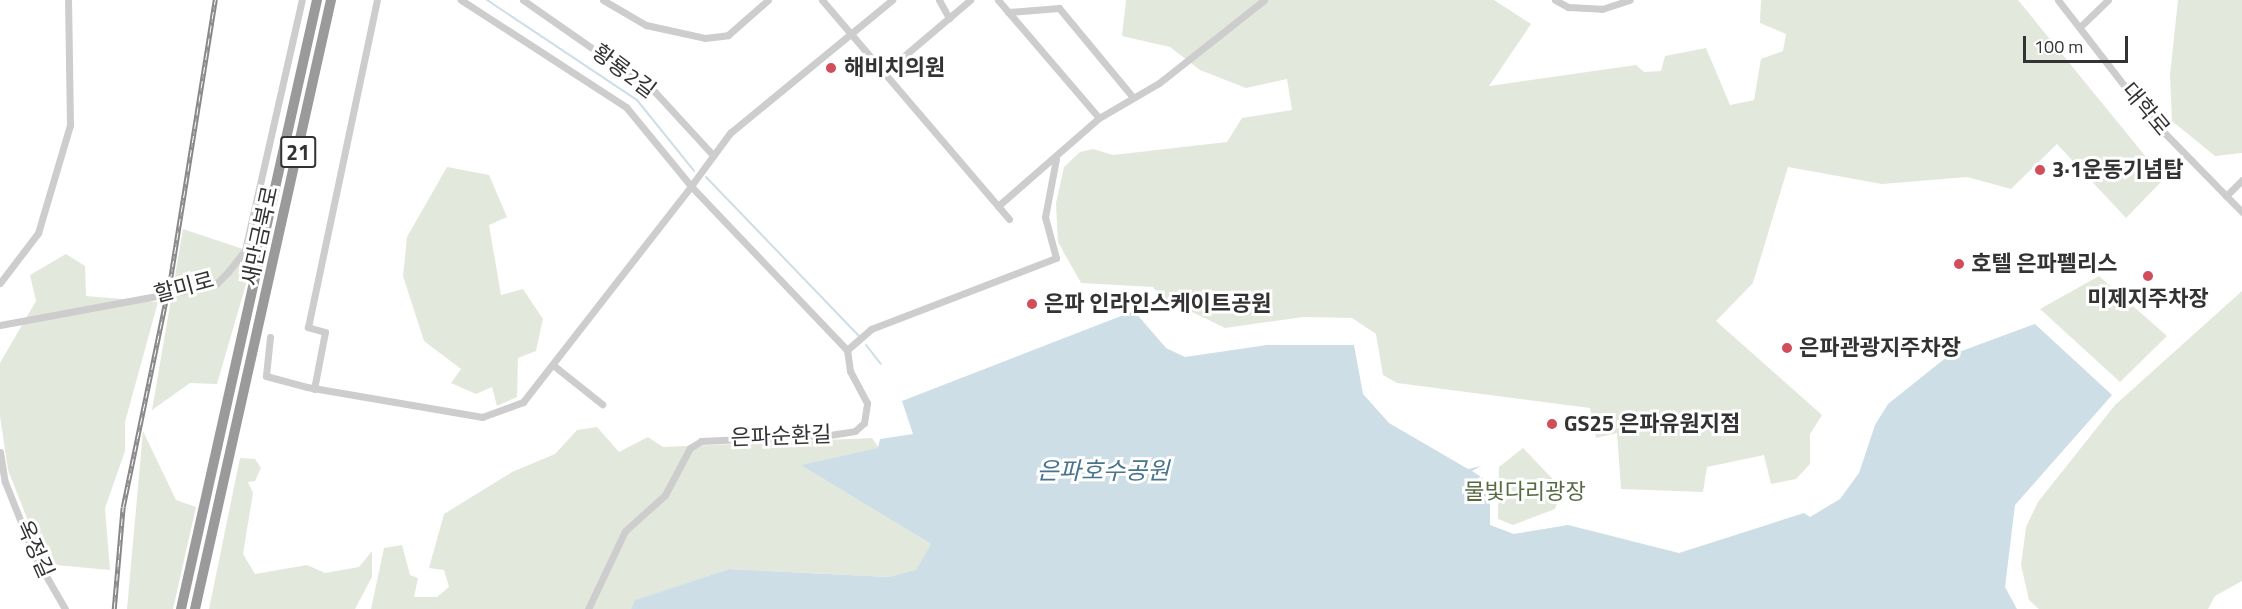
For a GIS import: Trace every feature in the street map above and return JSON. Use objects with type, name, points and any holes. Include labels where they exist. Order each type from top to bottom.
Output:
[{"type":"highway","name":"새만금북로","points":[[181,609],[317,0]]},
{"type":"highway","name":"새만금북로","points":[[195,609],[265,304],[331,0]]},
{"type":"street","points":[[0,284],[8,266],[38,233],[70,125],[68,0]]},
{"type":"street","name":"할미로","points":[[0,324],[189,291],[216,284],[228,272],[245,250],[302,0]]},
{"type":"street","points":[[314,389],[325,332],[308,327],[377,0]]},
{"type":"street","points":[[461,0],[626,107],[691,186],[848,350],[871,329],[1056,258],[1045,217],[1056,159]]},
{"type":"street","name":"황룡2길","points":[[523,0],[656,92],[713,155]]},
{"type":"street","points":[[603,0],[646,25],[705,38],[728,35],[768,0]]},
{"type":"street","points":[[822,0],[1009,219]]},
{"type":"street","points":[[270,337],[266,376],[314,389],[482,417],[524,402],[730,134],[892,0]]},
{"type":"street","points":[[939,0],[949,18]]},
{"type":"street","points":[[884,73],[970,0]]},
{"type":"street","points":[[998,0],[1099,118]]},
{"type":"street","points":[[1052,0],[1131,95]]},
{"type":"street","points":[[1059,8],[1060,0]]},
{"type":"street","points":[[998,206],[1056,159],[1099,118],[1131,95],[1159,83],[1264,0]]},
{"type":"street","points":[[1554,0],[1568,7],[1602,9],[1630,0]]},
{"type":"street","name":"대학로","points":[[2058,0],[2082,25],[2147,115],[2242,212]]},
{"type":"street","points":[[2082,25],[2108,0]]},
{"type":"street","points":[[1008,12],[1059,8]]},
{"type":"street","points":[[2226,196],[2242,180]]},
{"type":"street","name":"은파순환길","points":[[588,609],[626,531],[665,495],[690,448],[701,441],[838,434],[864,423],[867,403],[849,371],[848,350]]},
{"type":"street","points":[[553,365],[602,404]]},
{"type":"street","name":"옥정길","points":[[0,452],[5,482],[34,555],[65,609]]},
{"type":"green space","points":[[1126,0],[1494,0],[1531,24],[1489,86],[1636,65],[1644,72],[1661,71],[1665,56],[1706,48],[1730,105],[1754,100],[1761,59],[1783,51],[1786,34],[1760,23],[1761,0],[2018,0],[2164,179],[2126,218],[2057,144],[2011,189],[1967,177],[1882,184],[1788,167],[1753,283],[1716,321],[1822,415],[1810,434],[1810,464],[1796,479],[1771,484],[1764,455],[1707,467],[1703,492],[1621,489],[1617,433],[1596,438],[1590,408],[1397,383],[1383,375],[1376,334],[1352,318],[1303,317],[1225,328],[1161,297],[1153,287],[1081,283],[1058,242],[1056,203],[1064,167],[1080,152],[1093,149],[1113,155],[1227,142],[1242,118],[1292,110],[1287,79],[1246,88],[1200,70],[1170,47],[1122,36]]},
{"type":"green space","points":[[2178,0],[2242,0],[2242,153],[2215,156],[2172,121],[2170,75]]},
{"type":"green space","points":[[447,167],[489,175],[507,217],[489,225],[501,295],[523,289],[543,319],[536,351],[518,358],[517,397],[497,406],[492,387],[476,394],[451,383],[461,369],[424,341],[403,276],[407,237]]},
{"type":"green space","points":[[183,229],[255,253],[217,384],[190,383],[152,410]]},
{"type":"green space","points":[[66,254],[85,266],[86,296],[158,302],[125,422],[125,451],[105,508],[110,570],[45,564],[8,470],[0,416],[0,363],[36,301],[30,275]]},
{"type":"green space","points":[[2099,276],[2167,336],[2120,382],[2040,309]]},
{"type":"green space","points":[[2242,291],[2242,581],[2215,596],[2208,609],[2039,609],[2029,600],[2021,565],[2026,527],[2038,502],[2115,405]]},
{"type":"green space","points":[[597,427],[619,452],[648,437],[663,447],[872,438],[879,448],[802,465],[931,544],[916,571],[889,577],[729,569],[636,600],[631,609],[371,609],[384,548],[402,545],[410,575],[418,578],[414,597],[437,597],[449,587],[444,570],[429,568],[444,514],[512,472],[555,454],[577,430]]},
{"type":"green space","points":[[143,431],[176,500],[196,507],[173,609],[127,609]]},
{"type":"green space","name":"물빛다리광장","points":[[1523,448],[1562,489],[1555,509],[1513,525],[1498,519],[1499,467]]},
{"type":"green space","points":[[240,458],[255,459],[261,468],[255,481],[248,482],[253,493],[243,554],[255,574],[307,565],[325,573],[359,567],[372,551],[372,577],[355,609],[209,609]]},
{"type":"water","name":"은파호수공원","points":[[1134,311],[1166,348],[1185,357],[1267,345],[1354,345],[1363,394],[1389,423],[1468,469],[1481,466],[1472,471],[1490,483],[1490,525],[1514,534],[1568,525],[1679,553],[1804,513],[1810,517],[1840,499],[1859,473],[1875,425],[1888,404],[1948,356],[2035,324],[2112,395],[2015,505],[2005,587],[2017,609],[631,609],[635,600],[729,569],[889,577],[916,570],[931,544],[801,465],[878,448],[880,439],[913,434],[902,401]]},
{"type":"pier","points":[[1483,475],[1477,485],[1484,491],[1478,500],[1463,489]]},
{"type":"waterway","points":[[487,0],[637,100],[694,171]]},
{"type":"waterway","points":[[706,177],[859,336]]},
{"type":"waterway","points":[[866,345],[881,364]]},
{"type":"railway","points":[[114,609],[123,507],[170,281],[215,0]]},
{"type":"place","name":"해비치의원","points":[[831,68]]},
{"type":"place","name":"3·1운동기념탑","points":[[2040,170]]},
{"type":"place","name":"호텔 은파펠리스","points":[[1959,264]]},
{"type":"place","name":"미제지주차장","points":[[2148,276]]},
{"type":"place","name":"은파 인라인스케이트공원","points":[[1032,304]]},
{"type":"place","name":"은파관광지주차장","points":[[1787,348]]},
{"type":"place","name":"GS25 은파유원지점","points":[[1552,424]]}]
